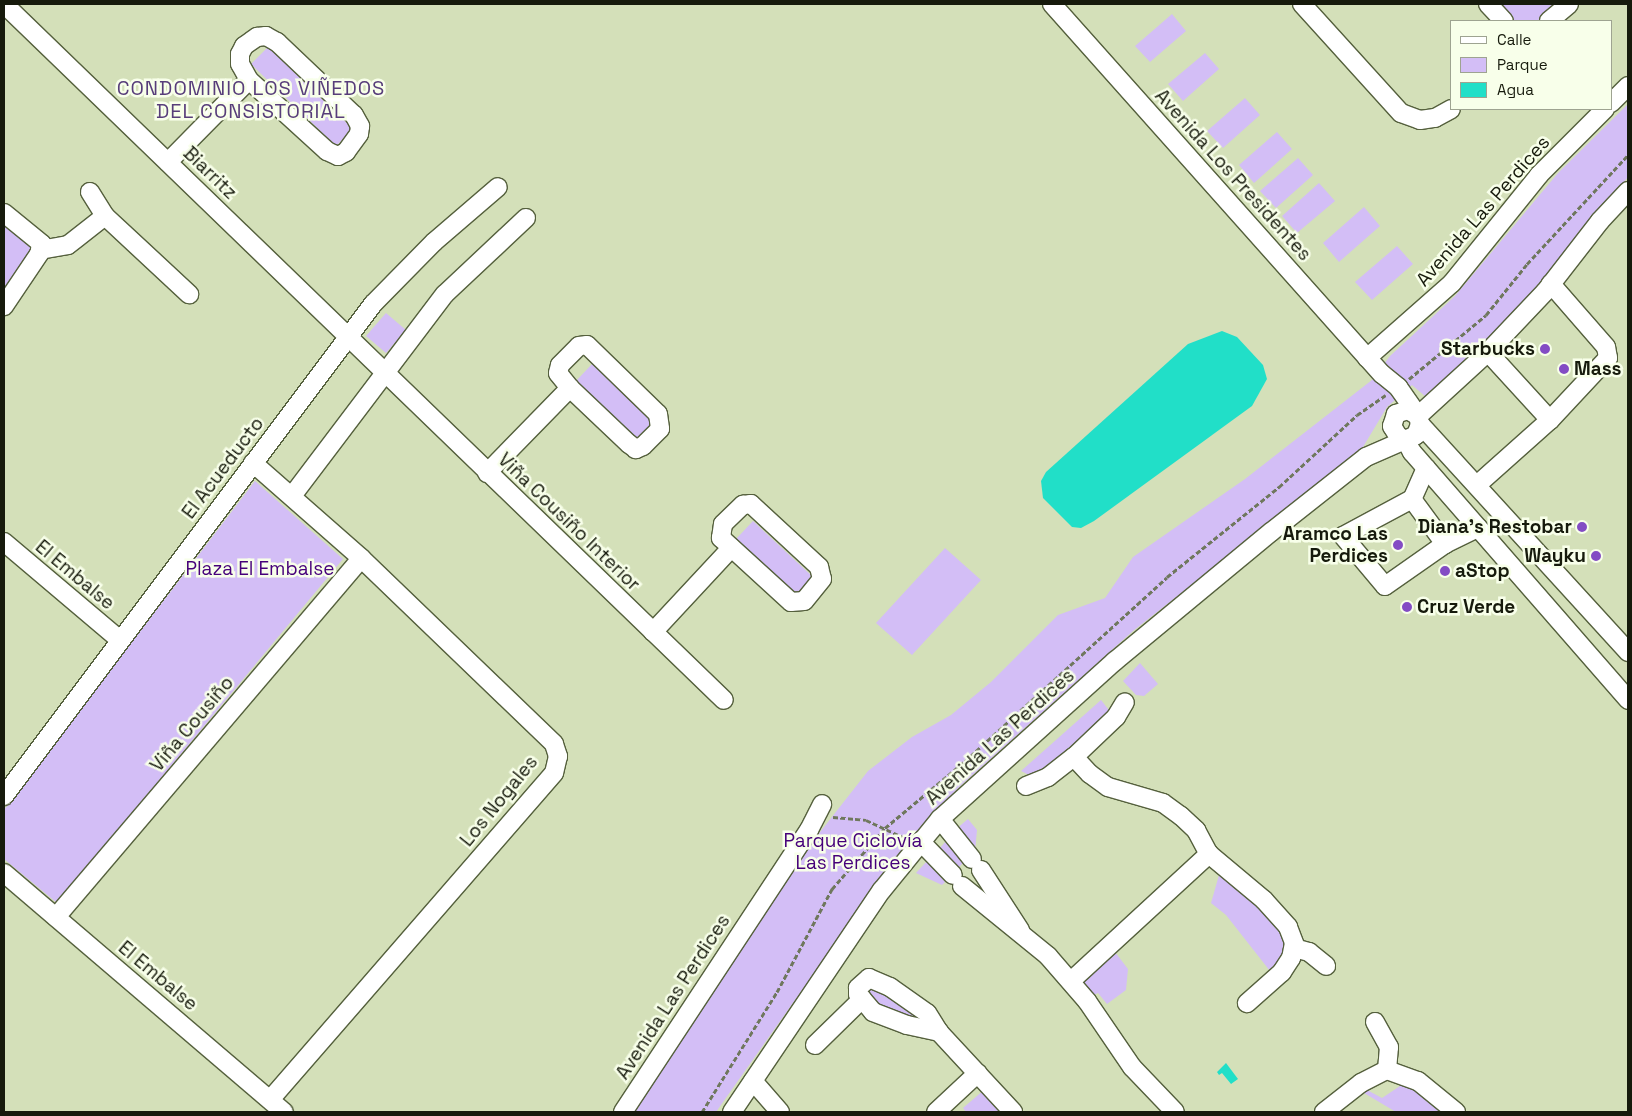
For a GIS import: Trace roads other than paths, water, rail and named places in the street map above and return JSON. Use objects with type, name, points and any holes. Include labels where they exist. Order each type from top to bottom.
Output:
[{"type":"street","name":"Biarritz","points":[[4,4],[348,337],[386,371]]},
{"type":"street","name":"Avenida Los Presidentes","points":[[1052,4],[1367,358],[1382,374],[1398,386],[1419,420],[1628,652]]},
{"type":"street","points":[[1302,4],[1401,113],[1420,120],[1435,118],[1450,110]]},
{"type":"street","points":[[1488,4],[1503,20]]},
{"type":"street","points":[[1550,20],[1569,4]]},
{"type":"street","points":[[266,36],[277,42],[354,115],[360,126],[359,134],[346,152],[338,156],[327,151],[249,80],[240,64],[240,54],[244,46],[257,37],[266,36]]},
{"type":"street","points":[[168,162],[249,80]]},
{"type":"street","points":[[1612,102],[1628,86]]},
{"type":"street","name":"Avenida Las Perdices","points":[[1367,358],[1452,283],[1539,175],[1604,110]]},
{"type":"street","name":"El Acueducto","points":[[4,796],[373,304],[434,242],[498,187]]},
{"type":"street","points":[[1404,439],[1416,435],[1419,420],[1488,352],[1551,284],[1628,191]]},
{"type":"street","points":[[90,192],[105,216],[189,294]]},
{"type":"street","points":[[4,213],[34,235],[42,244],[4,306]]},
{"type":"street","points":[[40,250],[68,244],[105,216]]},
{"type":"street","points":[[292,496],[445,294],[526,218]]},
{"type":"street","points":[[1477,485],[1550,420],[1607,362],[1608,354],[1551,284]]},
{"type":"street","points":[[587,344],[658,414],[662,422],[660,429],[636,449],[570,388],[558,373],[560,365],[579,346],[587,344]]},
{"type":"street","points":[[1488,352],[1550,420]]},
{"type":"street","name":"Viña Cousiño Interior","points":[[386,371],[487,473],[724,700]]},
{"type":"street","name":"Avenida Los Presidentes","points":[[1382,374],[1393,398],[1394,420]]},
{"type":"street","points":[[487,473],[570,388]]},
{"type":"street","points":[[1419,420],[1408,410],[1394,420],[1393,432],[1404,439],[1426,468],[1628,700]]},
{"type":"street","name":"Avenida Las Perdices","points":[[1366,457],[1394,420]]},
{"type":"street","name":"Avenida Las Perdices","points":[[740,1108],[753,1081],[882,890],[920,841],[940,819],[1115,661],[1366,457],[1404,439]]},
{"type":"street","name":"Los Nogales","points":[[253,463],[361,558],[554,744],[558,756],[554,773],[270,1100]]},
{"type":"street","points":[[1426,468],[1412,499],[1343,536],[1385,586],[1445,544],[1478,528]]},
{"type":"street","points":[[1412,499],[1445,544]]},
{"type":"street","points":[[752,504],[819,566],[822,579],[804,601],[791,602],[731,548],[721,538],[723,524],[743,505],[752,504]]},
{"type":"street","name":"El Embalse","points":[[4,542],[120,640]]},
{"type":"street","points":[[653,632],[731,548]]},
{"type":"street","name":"Viña Cousiño","points":[[56,917],[361,558]]},
{"type":"street","points":[[1026,786],[1048,777],[1074,756],[1116,716],[1125,702]]},
{"type":"street","points":[[1074,756],[1090,774],[1108,787],[1150,798],[1172,809],[1196,830],[1209,854],[1277,913],[1288,927],[1294,948],[1282,972],[1247,1003]]},
{"type":"street","name":"Avenida Las Perdices","points":[[623,1112],[819,811]]},
{"type":"street","points":[[940,819],[977,864],[1021,930],[1071,981],[1132,1067],[1175,1112]]},
{"type":"street","points":[[920,841],[993,914],[1021,930]]},
{"type":"street","points":[[1071,981],[1209,854]]},
{"type":"street","name":"El Embalse","points":[[4,873],[284,1112]]},
{"type":"street","points":[[1294,948],[1310,952],[1326,966]]},
{"type":"street","points":[[939,1032],[907,1025],[873,1012],[862,999],[858,988],[869,978],[909,998],[926,1013],[939,1032],[1013,1112]]},
{"type":"street","points":[[815,1044],[862,999]]},
{"type":"street","points":[[1375,1022],[1389,1047],[1387,1070]]},
{"type":"street","points":[[1324,1112],[1360,1083],[1387,1070],[1418,1081],[1456,1112]]},
{"type":"street","points":[[936,1112],[978,1073]]},
{"type":"street","points":[[753,1081],[780,1112]]},
{"type":"water","points":[[1222,331],[1237,337],[1263,365],[1267,379],[1252,406],[1094,521],[1081,528],[1072,527],[1043,498],[1041,481],[1046,472],[1188,344]]},
{"type":"water","points":[[1226,1063],[1238,1079],[1231,1084],[1222,1073],[1219,1075],[1217,1072]]},
{"type":"place","name":"Starbucks","points":[[1545,349]]},
{"type":"place","name":"Mass","points":[[1564,369]]},
{"type":"place","name":"Diana’s Restobar","points":[[1582,527]]},
{"type":"place","name":"Aramco Las Perdices","points":[[1398,545]]},
{"type":"place","name":"Wayku","points":[[1596,556]]},
{"type":"place","name":"aStop","points":[[1445,571]]},
{"type":"place","name":"Cruz Verde","points":[[1407,607]]},
{"type":"district","name":"CONDOMINIO LOS VIÑEDOS DEL CONSISTORIAL","points":[[251,100]]},
{"type":"park label","name":"Plaza El Embalse","points":[[260,569]]},
{"type":"park label","name":"Parque Ciclovía Las Perdices","points":[[853,852]]}]
